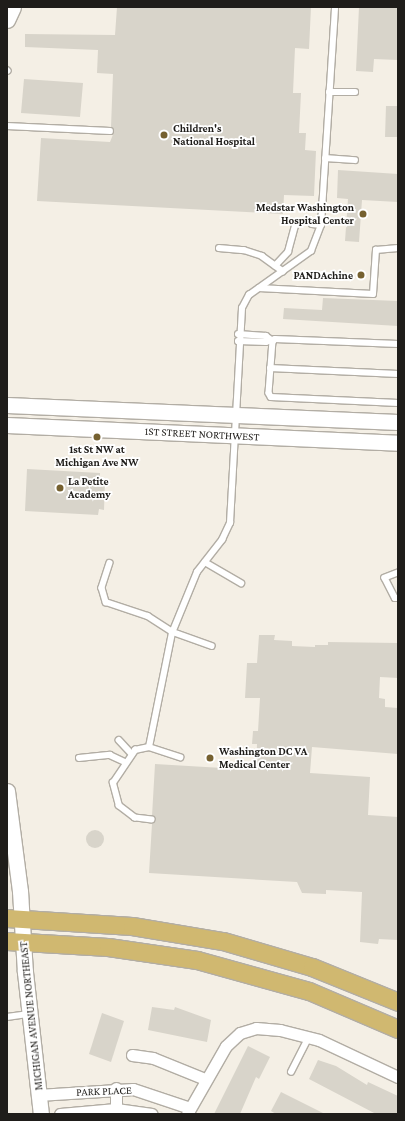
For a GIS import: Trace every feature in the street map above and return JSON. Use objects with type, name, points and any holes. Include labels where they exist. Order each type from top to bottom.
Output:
[{"type":"main road","points":[[14,918],[132,926],[223,941],[312,967],[398,1002]]},
{"type":"main road","points":[[15,941],[152,952],[220,966],[309,992],[398,1029]]},
{"type":"street","points":[[7,20],[13,7]]},
{"type":"street","name":"1ST STREET NORTHWEST","points":[[7,405],[398,422]]},
{"type":"street","name":"1ST STREET NORTHWEST","points":[[7,425],[398,443]]},
{"type":"street","name":"MICHIGAN AVENUE NORTHEAST","points":[[7,791],[15,941],[30,1014],[41,1114]]},
{"type":"street","points":[[188,1111],[205,1079],[229,1042],[248,1030],[272,1029],[324,1042],[398,1077]]},
{"type":"street","points":[[132,1055],[153,1058],[205,1079]]},
{"type":"street","points":[[116,1088],[116,1109]]},
{"type":"street","name":"PARK PLACE","points":[[38,1095],[116,1088],[154,1094],[188,1111]]},
{"type":"street","name":"PARK PLACE","points":[[60,1114],[116,1109],[152,1114]]},
{"type":"lane","points":[[149,747],[173,632],[197,572],[230,523],[238,338],[242,308],[249,295],[311,251],[321,225],[335,7]]},
{"type":"lane","points":[[329,92],[355,92]]},
{"type":"lane","points":[[7,126],[110,132]]},
{"type":"lane","points":[[325,158],[355,160]]},
{"type":"lane","points":[[275,266],[288,252],[296,223]]},
{"type":"lane","points":[[312,224],[321,225]]},
{"type":"lane","points":[[219,248],[244,250],[283,271]]},
{"type":"lane","points":[[258,288],[373,294],[376,250],[398,248]]},
{"type":"lane","points":[[238,338],[266,336],[273,340],[398,344]]},
{"type":"lane","points":[[273,340],[269,393],[271,397],[398,403]]},
{"type":"lane","points":[[270,368],[398,374]]},
{"type":"lane","points":[[205,562],[241,583]]},
{"type":"lane","points":[[110,563],[102,588],[106,602],[148,616],[173,632],[212,646]]},
{"type":"lane","points":[[398,573],[385,578],[395,598],[398,598]]},
{"type":"lane","points":[[119,740],[132,754]]},
{"type":"lane","points":[[152,820],[135,818],[119,806],[113,783],[125,762],[132,754],[149,747],[180,757]]},
{"type":"lane","points":[[79,758],[110,755],[125,762]]},
{"type":"lane","points":[[7,1017],[30,1014]]},
{"type":"lane","points":[[291,1072],[308,1038]]},
{"type":"building","points":[[117,7],[311,7],[309,49],[295,48],[293,93],[301,93],[299,133],[306,133],[305,150],[316,151],[314,196],[284,195],[283,214],[37,201],[41,138],[110,142],[114,132],[111,127],[113,74],[97,73],[98,50],[25,47],[25,34],[115,35]]},
{"type":"building","points":[[359,7],[398,7],[398,60],[374,59],[373,72],[356,71]]},
{"type":"building","points":[[24,79],[83,83],[80,117],[21,113]]},
{"type":"building","points":[[386,106],[398,106],[398,137],[385,137]]},
{"type":"building","points":[[338,170],[398,174],[398,202],[362,200],[359,242],[345,241],[348,199],[337,198]]},
{"type":"building","points":[[323,298],[398,301],[398,326],[283,319],[284,308],[322,310]]},
{"type":"building","points":[[27,469],[100,473],[100,479],[105,479],[104,510],[99,509],[98,515],[25,511]]},
{"type":"building","points":[[259,635],[275,635],[274,640],[292,641],[292,646],[315,647],[315,645],[328,645],[328,642],[398,643],[398,678],[380,677],[379,698],[385,699],[385,707],[398,708],[398,754],[312,747],[310,773],[370,777],[368,815],[398,817],[398,940],[379,939],[378,944],[360,942],[362,892],[326,890],[326,894],[302,893],[297,882],[149,873],[152,824],[156,820],[152,816],[155,764],[256,770],[257,744],[252,744],[253,731],[258,731],[260,698],[245,698],[247,663],[257,663]]},
{"type":"building","points":[[95,830],[101,833],[104,839],[101,845],[95,848],[89,845],[86,839],[89,833]]},
{"type":"building","points":[[152,1007],[174,1010],[175,1007],[211,1020],[207,1042],[148,1030]]},
{"type":"building","points":[[102,1013],[124,1021],[111,1062],[89,1054]]},
{"type":"building","points":[[248,1046],[270,1057],[259,1079],[256,1077],[240,1114],[214,1114]]},
{"type":"building","points":[[318,1060],[336,1066],[367,1085],[368,1082],[398,1096],[398,1114],[376,1114],[309,1079]]},
{"type":"building","points":[[281,1092],[325,1114],[276,1114],[271,1111]]},
{"type":"place","name":"Children's National Hospital","points":[[164,135]]},
{"type":"place","name":"Medstar Washington Hospital Center","points":[[363,214]]},
{"type":"place","name":"PANDAchine","points":[[361,275]]},
{"type":"place","name":"1st St NW at Michigan Ave NW","points":[[97,437]]},
{"type":"place","name":"La Petite Academy","points":[[60,488]]},
{"type":"place","name":"Washington DC VA Medical Center","points":[[210,758]]}]
